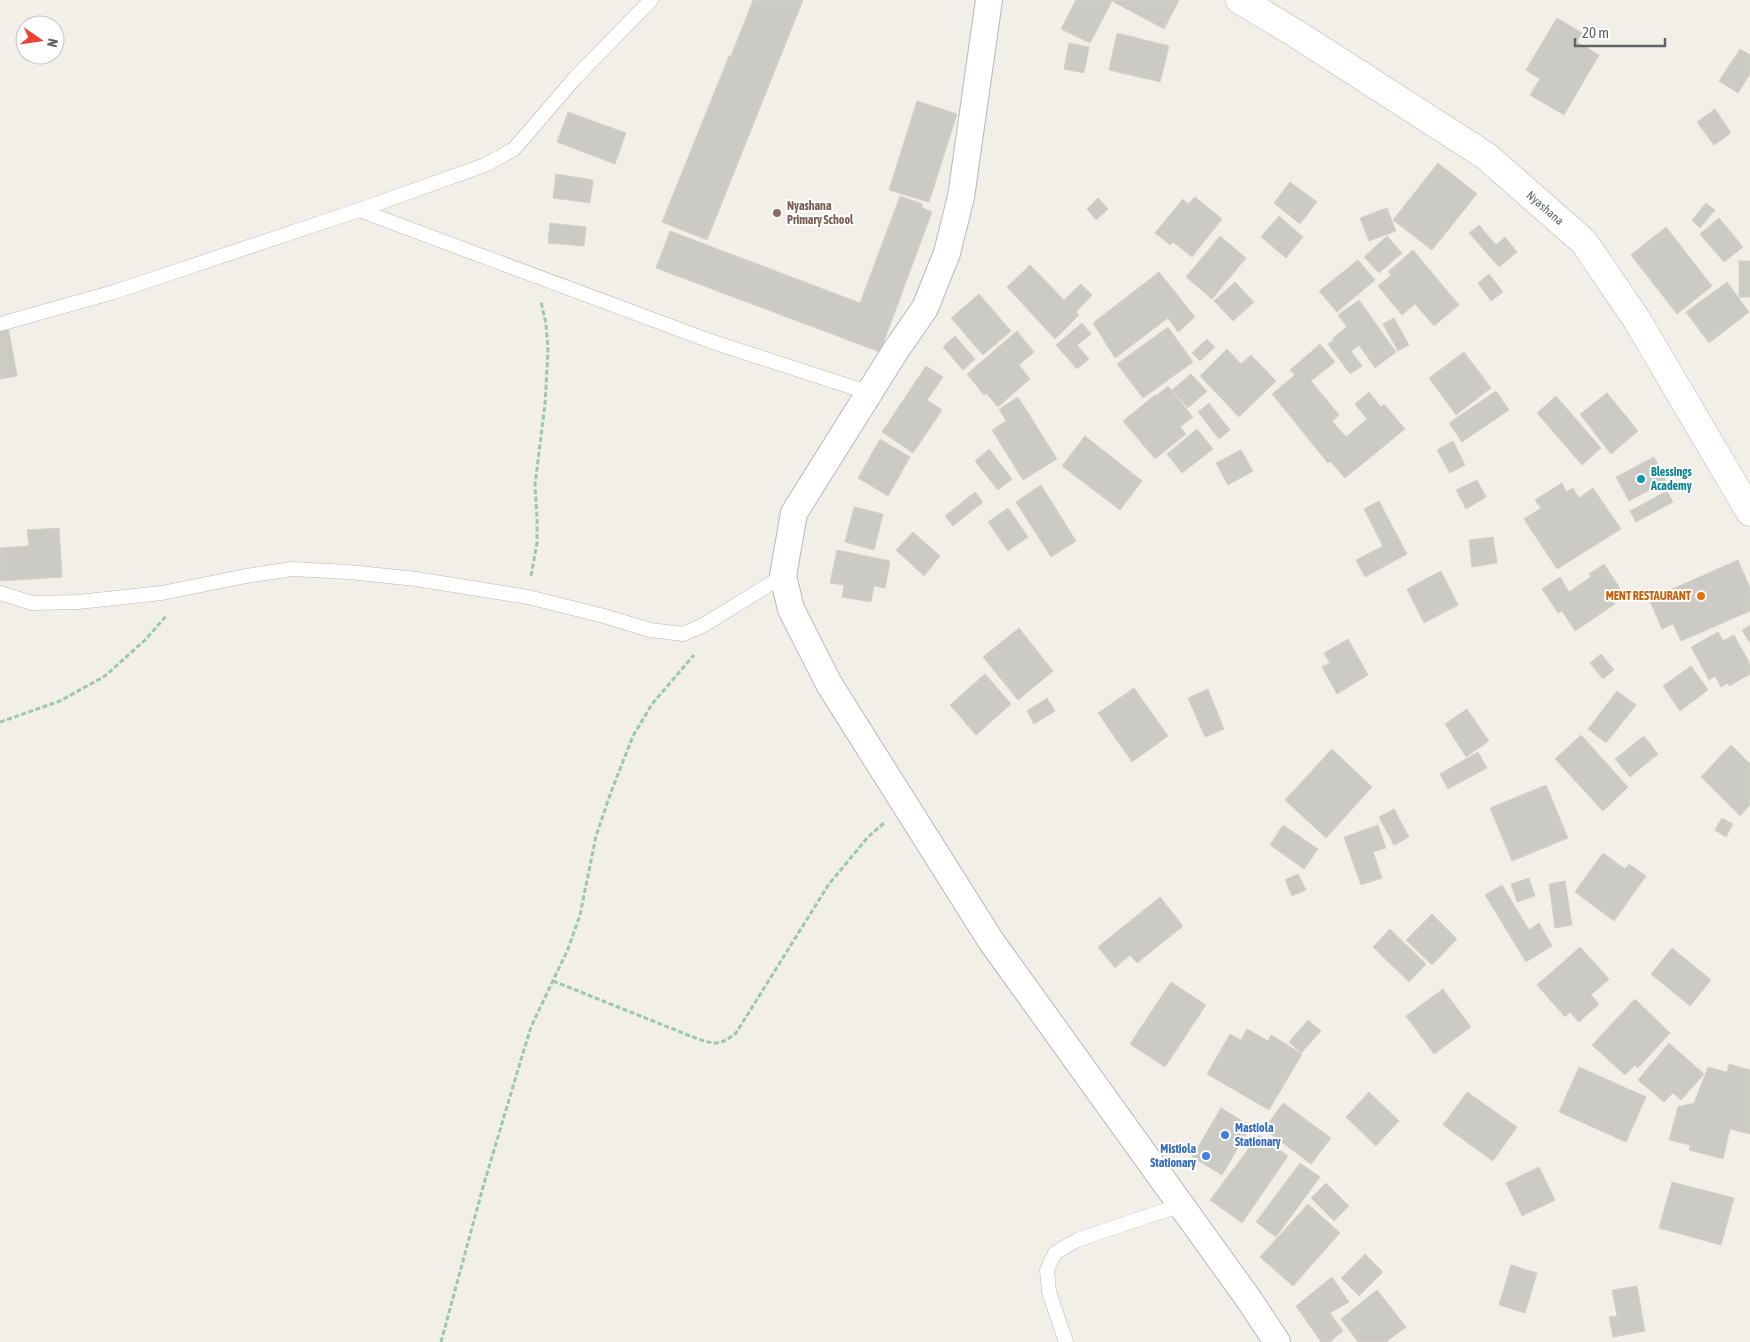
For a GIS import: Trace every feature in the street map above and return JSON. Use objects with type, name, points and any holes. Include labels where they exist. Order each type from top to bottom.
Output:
[{"type":"street","points":[[989,0],[961,197],[947,253],[925,308],[794,513],[783,576],[791,609],[829,684],[991,941],[1250,1301],[1277,1342]]},
{"type":"street","name":"Nyashana","points":[[1240,0],[1295,33],[1486,156],[1584,242],[1636,320],[1750,512]]},
{"type":"lane","points":[[0,324],[114,292],[359,210],[485,165],[514,149],[574,78],[652,0]]},
{"type":"lane","points":[[359,210],[710,341],[870,393]]},
{"type":"lane","points":[[0,593],[32,603],[78,602],[133,597],[292,569],[349,572],[416,579],[528,597],[669,634],[684,634],[702,626],[783,576]]},
{"type":"lane","points":[[1066,1342],[1049,1292],[1047,1270],[1054,1253],[1078,1240],[1181,1205]]},
{"type":"path","points":[[528,597],[536,543],[535,485],[545,404],[548,350],[546,324],[534,274]]},
{"type":"path","points":[[0,722],[60,701],[106,676],[145,640],[190,588]]},
{"type":"path","points":[[441,1342],[483,1187],[531,1027],[568,949],[580,915],[596,836],[634,736],[652,704],[693,656],[701,640],[702,626]]},
{"type":"path","points":[[553,982],[712,1043],[724,1042],[736,1033],[829,884],[868,838],[904,803]]},
{"type":"building","points":[[753,0],[803,0],[707,240],[662,222]]},
{"type":"building","points":[[1076,0],[1179,0],[1164,29],[1112,1],[1090,43],[1061,29]]},
{"type":"building","points":[[1557,18],[1582,33],[1577,42],[1599,55],[1564,115],[1530,95],[1540,79],[1526,70]]},
{"type":"building","points":[[1117,33],[1169,46],[1160,82],[1109,70]]},
{"type":"building","points":[[1069,43],[1089,47],[1084,73],[1064,69]]},
{"type":"building","points":[[1740,49],[1750,55],[1750,74],[1738,93],[1719,81]]},
{"type":"building","points":[[917,101],[957,114],[929,202],[889,190]]},
{"type":"building","points":[[1715,109],[1731,133],[1714,145],[1697,122]]},
{"type":"building","points":[[568,112],[626,133],[615,164],[557,142]]},
{"type":"building","points":[[1438,163],[1477,194],[1432,250],[1393,220]]},
{"type":"building","points":[[556,174],[593,180],[590,203],[553,198]]},
{"type":"building","points":[[1290,182],[1317,202],[1300,224],[1274,203]]},
{"type":"building","points":[[900,196],[922,204],[921,207],[932,212],[880,352],[656,268],[670,231],[860,303]]},
{"type":"building","points":[[1195,197],[1222,219],[1192,257],[1173,242],[1170,245],[1155,233],[1183,199],[1188,204]]},
{"type":"building","points":[[1098,198],[1108,209],[1096,220],[1087,209]]},
{"type":"building","points":[[1706,203],[1715,210],[1700,228],[1692,220]]},
{"type":"building","points":[[1387,208],[1396,231],[1369,241],[1360,218]]},
{"type":"building","points":[[1279,216],[1303,237],[1286,258],[1261,237]]},
{"type":"building","points":[[1719,218],[1743,247],[1724,262],[1700,234]]},
{"type":"building","points":[[550,223],[586,227],[584,246],[548,243]]},
{"type":"building","points":[[1479,225],[1496,245],[1505,237],[1517,252],[1499,267],[1469,233]]},
{"type":"building","points":[[1666,227],[1712,286],[1677,314],[1631,255]]},
{"type":"building","points":[[1220,236],[1246,258],[1212,299],[1186,277]]},
{"type":"building","points":[[1387,236],[1402,253],[1379,273],[1364,257]]},
{"type":"building","points":[[1413,250],[1459,305],[1434,326],[1415,304],[1402,315],[1378,286],[1391,275],[1388,272]]},
{"type":"building","points":[[1358,260],[1375,280],[1337,312],[1319,291]]},
{"type":"building","points":[[1739,261],[1750,261],[1750,297],[1739,297]]},
{"type":"building","points":[[1030,265],[1064,300],[1081,284],[1092,295],[1076,312],[1079,315],[1055,339],[1007,287]]},
{"type":"building","points":[[1159,272],[1195,317],[1178,332],[1168,318],[1115,358],[1093,323]]},
{"type":"building","points":[[1489,274],[1503,292],[1491,301],[1478,283]]},
{"type":"building","points":[[1235,282],[1254,302],[1233,321],[1214,301]]},
{"type":"building","points":[[1727,282],[1749,312],[1709,343],[1686,312]]},
{"type":"building","points":[[979,294],[1011,331],[983,355],[951,318]]},
{"type":"building","points":[[1359,300],[1396,352],[1375,368],[1359,345],[1351,351],[1362,366],[1350,374],[1328,344],[1347,327],[1338,315]]},
{"type":"building","points":[[1394,318],[1409,345],[1398,351],[1383,324]]},
{"type":"building","points":[[1082,323],[1091,334],[1077,345],[1089,359],[1077,369],[1056,345]]},
{"type":"building","points":[[8,326],[17,376],[0,379],[0,328]]},
{"type":"building","points":[[1168,327],[1193,362],[1143,398],[1117,364]]},
{"type":"building","points":[[1017,331],[1034,352],[1019,365],[1030,379],[998,407],[986,393],[984,395],[967,374]]},
{"type":"building","points":[[955,336],[975,359],[963,370],[943,347]]},
{"type":"building","points":[[1207,339],[1215,347],[1200,361],[1192,353]]},
{"type":"building","points":[[1320,344],[1335,362],[1311,381],[1339,415],[1332,421],[1346,437],[1367,419],[1355,404],[1369,392],[1381,407],[1384,404],[1405,429],[1345,478],[1330,461],[1328,463],[1272,394],[1295,375],[1290,370]]},
{"type":"building","points":[[1227,349],[1241,364],[1251,355],[1276,381],[1239,417],[1200,376]]},
{"type":"building","points":[[1464,352],[1491,388],[1456,415],[1429,378]]},
{"type":"building","points":[[926,366],[943,377],[927,400],[942,410],[913,453],[882,432]]},
{"type":"building","points":[[1191,374],[1207,391],[1188,408],[1172,390]]},
{"type":"building","points":[[1168,386],[1193,417],[1180,427],[1186,434],[1155,459],[1123,421]]},
{"type":"building","points":[[1496,391],[1509,410],[1462,442],[1449,423]]},
{"type":"building","points":[[1607,393],[1638,431],[1611,454],[1580,414]]},
{"type":"building","points":[[1556,396],[1601,448],[1582,465],[1537,413]]},
{"type":"building","points":[[1018,397],[1057,459],[1023,480],[992,430],[1006,421],[999,409]]},
{"type":"building","points":[[1209,403],[1230,430],[1219,439],[1198,412]]},
{"type":"building","points":[[1197,429],[1213,449],[1182,473],[1167,454]]},
{"type":"building","points":[[1085,436],[1142,481],[1120,510],[1062,466]]},
{"type":"building","points":[[880,439],[910,457],[888,496],[858,478]]},
{"type":"building","points":[[1453,441],[1465,465],[1450,473],[1437,450]]},
{"type":"building","points":[[989,449],[1012,479],[998,490],[975,461]]},
{"type":"building","points":[[1241,450],[1253,471],[1228,485],[1216,463]]},
{"type":"building","name":"Blessings Academy","points":[[1654,457],[1666,481],[1629,501],[1616,477]]},
{"type":"building","points":[[1477,480],[1486,497],[1466,509],[1456,490]]},
{"type":"building","points":[[1562,483],[1566,492],[1573,488],[1579,498],[1593,488],[1621,529],[1557,569],[1524,519],[1541,508],[1535,500]]},
{"type":"building","points":[[1041,485],[1076,541],[1051,557],[1016,502]]},
{"type":"building","points":[[1667,491],[1673,502],[1636,522],[1630,511]]},
{"type":"building","points":[[975,492],[983,502],[953,526],[945,516]]},
{"type":"building","points":[[1379,501],[1407,554],[1365,577],[1356,560],[1383,546],[1364,509]]},
{"type":"building","points":[[854,507],[883,514],[874,550],[845,542]]},
{"type":"building","points":[[1008,508],[1028,537],[1008,551],[988,522]]},
{"type":"building","points":[[59,528],[62,577],[0,581],[0,548],[29,546],[27,530]]},
{"type":"building","points":[[913,532],[940,556],[924,576],[896,550]]},
{"type":"building","points":[[1493,537],[1497,563],[1472,567],[1469,540]]},
{"type":"building","points":[[837,550],[890,561],[885,588],[874,586],[871,602],[842,597],[844,585],[830,583]]},
{"type":"building","points":[[1738,560],[1750,588],[1750,611],[1681,641],[1673,624],[1662,629],[1650,601],[1662,596],[1661,594]]},
{"type":"building","points":[[1604,564],[1620,588],[1609,595],[1615,604],[1575,631],[1562,611],[1558,613],[1542,589],[1560,577],[1569,592],[1591,577],[1589,574]]},
{"type":"building","points":[[1441,571],[1458,605],[1424,623],[1407,589]]},
{"type":"building","points":[[1750,625],[1750,643],[1742,630]]},
{"type":"building","points":[[1019,628],[1053,671],[1018,700],[983,657]]},
{"type":"building","points":[[1718,632],[1723,641],[1734,635],[1750,664],[1750,674],[1729,686],[1728,683],[1721,687],[1715,676],[1709,680],[1691,647]]},
{"type":"building","points":[[1348,639],[1368,675],[1337,694],[1322,667],[1330,663],[1324,653]]},
{"type":"building","points":[[1601,654],[1614,670],[1603,679],[1590,663]]},
{"type":"building","points":[[1691,666],[1708,690],[1680,711],[1663,686]]},
{"type":"building","points":[[985,674],[1011,704],[976,735],[950,705]]},
{"type":"building","points":[[1134,688],[1168,736],[1132,762],[1098,713]]},
{"type":"building","points":[[1208,689],[1224,729],[1205,737],[1188,698]]},
{"type":"building","points":[[1617,691],[1636,705],[1606,743],[1588,729]]},
{"type":"building","points":[[1047,698],[1055,711],[1034,724],[1027,711]]},
{"type":"building","points":[[1467,709],[1489,741],[1466,757],[1445,724]]},
{"type":"building","points":[[1581,735],[1628,787],[1603,811],[1555,759]]},
{"type":"building","points":[[1644,736],[1658,754],[1630,777],[1615,759]]},
{"type":"building","points":[[1731,745],[1750,764],[1750,805],[1740,816],[1701,777]]},
{"type":"building","points":[[1332,749],[1372,787],[1326,838],[1285,800]]},
{"type":"building","points":[[1478,752],[1487,768],[1448,789],[1440,774]]},
{"type":"building","points":[[1546,785],[1568,838],[1512,861],[1490,808]]},
{"type":"building","points":[[1394,809],[1409,837],[1394,845],[1379,817]]},
{"type":"building","points":[[1722,818],[1733,824],[1726,837],[1715,830]]},
{"type":"building","points":[[1283,825],[1318,849],[1304,869],[1270,845]]},
{"type":"building","points":[[1378,825],[1386,848],[1373,852],[1382,878],[1361,885],[1344,837]]},
{"type":"building","points":[[1603,853],[1625,869],[1629,864],[1646,876],[1614,921],[1575,892]]},
{"type":"building","points":[[1298,874],[1306,890],[1292,896],[1285,880]]},
{"type":"building","points":[[1529,878],[1535,896],[1517,902],[1511,884]]},
{"type":"building","points":[[1565,881],[1572,925],[1555,928],[1549,884]]},
{"type":"building","points":[[1502,885],[1529,930],[1539,923],[1552,946],[1526,962],[1485,895]]},
{"type":"building","points":[[1160,897],[1183,926],[1137,963],[1130,955],[1115,968],[1098,947]]},
{"type":"building","points":[[1432,914],[1457,939],[1432,965],[1406,940]]},
{"type":"building","points":[[1390,929],[1426,964],[1409,982],[1373,947]]},
{"type":"building","points":[[1580,947],[1609,979],[1591,995],[1599,1004],[1579,1022],[1570,1012],[1565,1017],[1537,985]]},
{"type":"building","points":[[1672,948],[1711,980],[1690,1006],[1651,974]]},
{"type":"building","points":[[1171,982],[1206,1005],[1165,1067],[1130,1044]]},
{"type":"building","points":[[1443,989],[1471,1027],[1434,1054],[1406,1016]]},
{"type":"building","points":[[1635,999],[1670,1033],[1638,1068],[1635,1065],[1625,1075],[1592,1045]]},
{"type":"building","points":[[1308,1020],[1321,1031],[1301,1053],[1289,1042]]},
{"type":"building","points":[[1247,1029],[1268,1041],[1271,1035],[1302,1054],[1269,1110],[1207,1074],[1230,1034],[1241,1040]]},
{"type":"building","points":[[1669,1043],[1704,1074],[1681,1100],[1673,1093],[1664,1102],[1638,1080]]},
{"type":"building","points":[[1729,1064],[1750,1070],[1750,1134],[1730,1129],[1723,1159],[1689,1150],[1690,1145],[1669,1140],[1678,1107],[1694,1103],[1708,1067],[1727,1072]]},
{"type":"building","points":[[1579,1067],[1646,1097],[1626,1142],[1559,1112]]},
{"type":"building","points":[[1369,1092],[1399,1121],[1376,1146],[1346,1117]]},
{"type":"building","points":[[1467,1092],[1517,1127],[1493,1161],[1443,1125]]},
{"type":"building","points":[[1283,1103],[1331,1138],[1311,1164],[1264,1129]]},
{"type":"building","points":[[1221,1108],[1251,1126],[1222,1175],[1192,1157]]},
{"type":"building","points":[[1259,1135],[1288,1156],[1242,1223],[1210,1200]]},
{"type":"building","points":[[1300,1163],[1320,1177],[1276,1237],[1256,1222]]},
{"type":"building","points":[[1539,1167],[1555,1200],[1522,1216],[1506,1183]]},
{"type":"building","points":[[1672,1182],[1734,1198],[1721,1245],[1659,1228]]},
{"type":"building","points":[[1326,1183],[1349,1206],[1334,1221],[1311,1198]]},
{"type":"building","points":[[1308,1204],[1340,1233],[1293,1286],[1260,1257]]},
{"type":"building","points":[[1365,1254],[1383,1272],[1359,1296],[1341,1278]]},
{"type":"building","points":[[1511,1265],[1537,1273],[1525,1313],[1499,1305]]},
{"type":"building","points":[[1332,1277],[1349,1302],[1330,1313],[1343,1331],[1330,1342],[1321,1342],[1296,1306]]},
{"type":"building","points":[[1637,1286],[1645,1331],[1613,1337],[1609,1317],[1617,1316],[1612,1290]]},
{"type":"building","points":[[1377,1290],[1406,1327],[1386,1342],[1358,1342],[1341,1319]]},
{"type":"place","name":"Nyashana Primary School","points":[[777,213]]},
{"type":"place","name":"Blessings Academy","points":[[1641,479]]},
{"type":"place","name":"MENT RESTAURANT","points":[[1701,596]]},
{"type":"place","name":"Mastiola Stationary","points":[[1225,1135]]},
{"type":"place","name":"Mistiola Stationary","points":[[1206,1156]]}]
